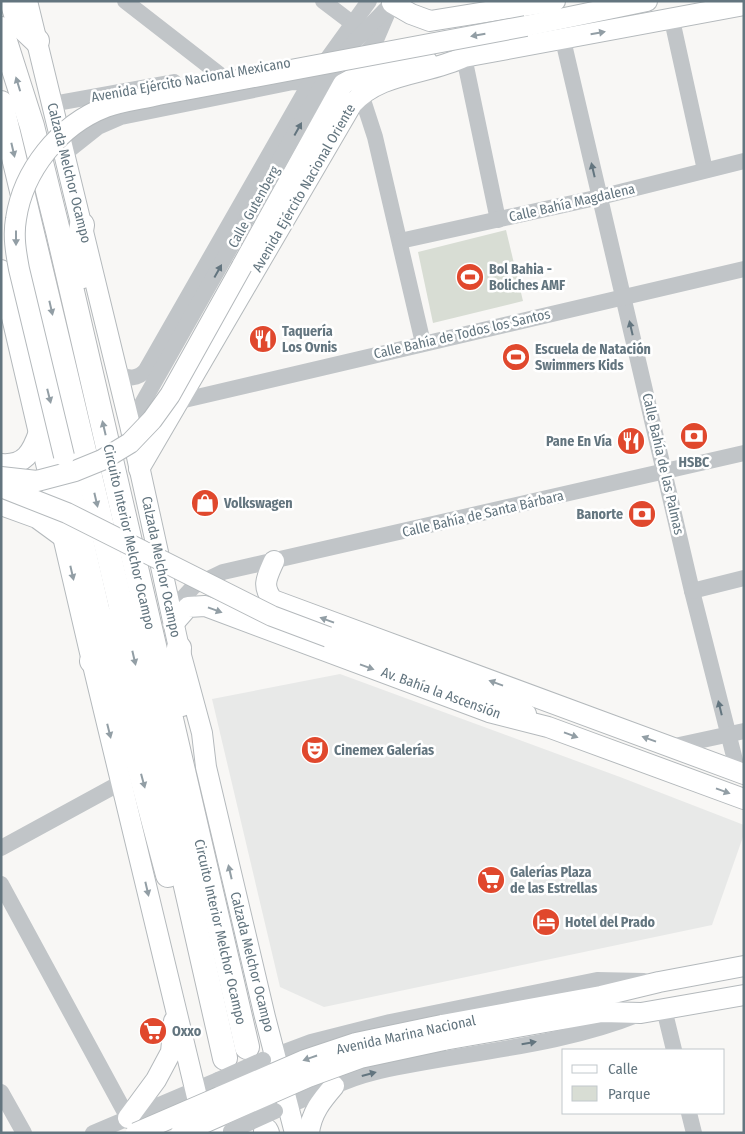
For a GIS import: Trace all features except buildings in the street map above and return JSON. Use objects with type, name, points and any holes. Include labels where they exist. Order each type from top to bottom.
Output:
[{"type":"highway","points":[[12,1],[19,24],[37,40]]},
{"type":"highway","name":"Circuito Interior Melchor Ocampo","points":[[1,30],[32,126],[96,391],[233,988],[263,1058]]},
{"type":"highway","name":"Circuito Interior Melchor Ocampo","points":[[2,106],[151,732],[210,993],[222,1069]]},
{"type":"highway","points":[[82,225],[78,248],[100,354],[96,391]]},
{"type":"highway","points":[[101,618],[193,972],[210,993]]},
{"type":"highway","points":[[179,648],[178,676],[185,720],[182,766]]},
{"type":"highway","points":[[91,655],[115,676]]},
{"type":"highway","points":[[192,915],[233,988]]},
{"type":"main road","name":"Calzada Melchor Ocampo","points":[[27,1],[130,425],[179,648],[202,733],[206,767],[274,1120],[295,1133]]},
{"type":"main road","points":[[393,2],[411,14],[430,21],[555,1]]},
{"type":"main road","points":[[91,655],[101,618],[18,269],[15,245],[16,220],[24,187],[43,155],[69,129],[105,108],[158,95],[526,26],[647,1]]},
{"type":"main road","name":"Avenida Ejército Nacional Oriente","points":[[140,469],[352,104],[361,94],[381,82],[434,70],[464,58],[744,5]]},
{"type":"main road","points":[[1,477],[36,481],[76,471],[102,460],[130,443],[152,420],[170,396],[343,84],[374,67],[464,58]]},
{"type":"main road","points":[[1,270],[9,333],[39,432],[206,1133]]},
{"type":"main road","points":[[1,464],[16,463],[25,458],[32,450],[39,432]]},
{"type":"main road","points":[[1,487],[67,513],[272,616],[499,699],[548,727]]},
{"type":"main road","points":[[1,505],[38,518],[63,537]]},
{"type":"main road","name":"Av. Bahía la Ascensión","points":[[274,561],[265,584],[266,592],[273,600],[741,773]]},
{"type":"main road","name":"Av. Bahía la Ascensión","points":[[172,617],[188,608],[205,606],[489,712],[548,727],[744,799]]},
{"type":"main road","name":"Avenida Marina Nacional","points":[[181,1133],[308,1077],[360,1058],[443,1032],[659,982],[744,966]]},
{"type":"main road","name":"Avenida Marina Nacional","points":[[132,1125],[305,1060],[356,1043],[602,1012],[641,1013],[744,995]]},
{"type":"main road","points":[[132,1125],[171,1052],[176,1009]]},
{"type":"main road","points":[[225,1128],[263,1058]]},
{"type":"main road","points":[[310,1133],[314,1114],[334,1086]]},
{"type":"street","points":[[125,1],[219,74]]},
{"type":"street","points":[[324,1],[352,23]]},
{"type":"street","name":"Calle Gutenberg","points":[[130,425],[188,310],[310,83],[369,1]]},
{"type":"street","points":[[343,84],[374,42],[393,2]]},
{"type":"street","name":"Calle Gutenberg","points":[[118,375],[134,378],[144,373],[188,310],[324,82],[355,41],[393,2]]},
{"type":"street","points":[[672,20],[705,170]]},
{"type":"street","name":"Calle Bahía de las Palmas","points":[[563,40],[692,591],[727,734],[741,773]]},
{"type":"street","name":"Avenida Ejército Nacional Mexicano","points":[[52,104],[329,56]]},
{"type":"street","points":[[464,58],[498,220]]},
{"type":"street","points":[[64,154],[98,127],[121,117],[293,82],[310,83]]},
{"type":"street","points":[[361,94],[375,137],[423,343]]},
{"type":"street","name":"Calle Bahía Magdalena","points":[[400,241],[600,197],[744,161]]},
{"type":"street","name":"Calle Bahía de Todos los Santos","points":[[180,401],[744,269]]},
{"type":"street","points":[[188,310],[223,329]]},
{"type":"street","name":"Calle Bahía de Santa Bárbara","points":[[223,572],[744,453]]},
{"type":"street","points":[[158,547],[199,569],[223,572]]},
{"type":"street","points":[[172,617],[200,582],[223,572]]},
{"type":"street","points":[[692,591],[744,578]]},
{"type":"street","points":[[670,747],[744,730]]},
{"type":"street","points":[[1,848],[122,782]]},
{"type":"street","points":[[1,884],[132,1125]]},
{"type":"street","name":"Avenida Marina Nacional","points":[[101,1131],[132,1125],[158,1105],[196,1090],[222,1069],[344,1032],[597,980],[659,982]]},
{"type":"street","points":[[664,1009],[674,1049]]},
{"type":"street","name":"Avenida Marina Nacional","points":[[225,1128],[274,1120],[334,1086],[386,1070],[604,1028],[641,1013]]},
{"type":"street","points":[[1,1092],[24,1133]]},
{"type":"street","points":[[158,1105],[176,1114],[182,1121],[185,1133]]},
{"type":"street","points":[[689,1114],[694,1133]]},
{"type":"shaded area","name":"Galerías Plaza de las Estrellas","points":[[340,674],[620,777],[744,825],[744,834],[712,925],[324,1007],[280,987],[212,699]]},
{"type":"green space","name":"Bol Bahia - Boliches AMF","points":[[506,230],[523,301],[433,323],[418,252]]},
{"type":"place","name":"Bol Bahia - Boliches AMF","points":[[470,277]]},
{"type":"place","name":"Taquería Los Ovnis","points":[[263,339]]},
{"type":"place","name":"Escuela de Natación Swimmers Kids","points":[[516,357]]},
{"type":"place","name":"HSBC","points":[[694,436]]},
{"type":"place","name":"Pane En Vía","points":[[631,441]]},
{"type":"place","name":"Volkswagen","points":[[205,503]]},
{"type":"place","name":"Banorte","points":[[642,514]]},
{"type":"place","name":"Cinemex Galerías","points":[[315,750]]},
{"type":"place","name":"Galerías Plaza de las Estrellas","points":[[491,880]]},
{"type":"place","name":"Hotel del Prado","points":[[546,922]]},
{"type":"place","name":"Oxxo","points":[[153,1031]]}]
